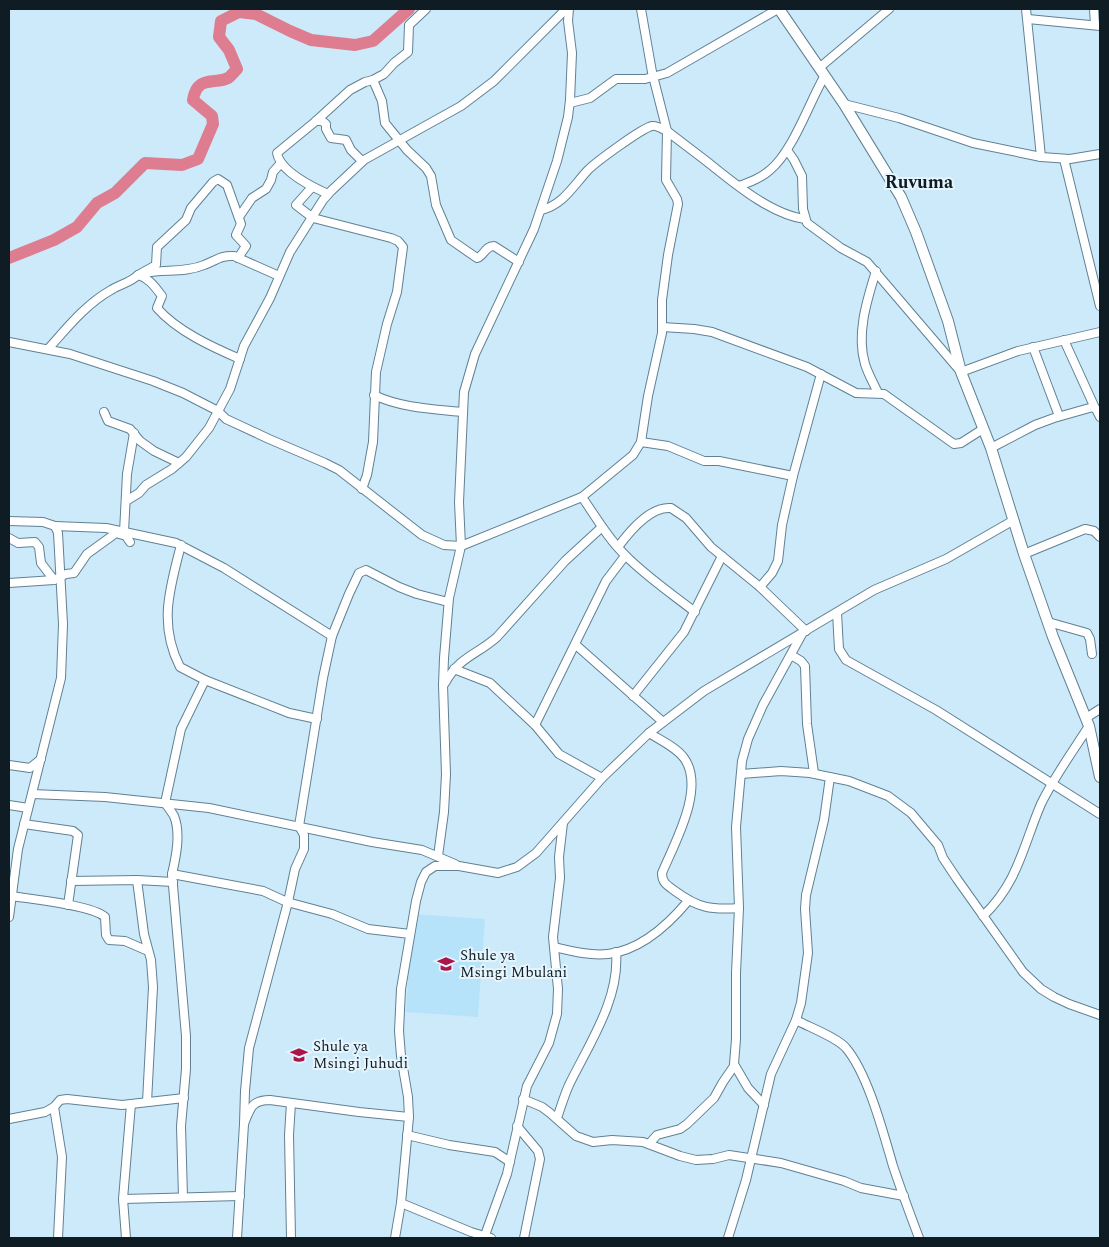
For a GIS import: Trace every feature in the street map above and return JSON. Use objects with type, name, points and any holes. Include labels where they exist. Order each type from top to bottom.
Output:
[{"type":"street","points":[[328,194],[312,187],[287,170],[278,160],[277,153],[350,90],[384,74],[394,62],[408,52],[409,25],[426,9]]},
{"type":"street","points":[[438,856],[444,812],[446,774],[443,685],[448,602],[461,546],[459,502],[466,386],[475,354],[519,262],[541,210],[557,161],[570,103],[572,53],[568,9]]},
{"type":"street","points":[[126,501],[139,493],[146,485],[172,469],[198,443],[230,389],[244,346],[270,298],[290,252],[328,194],[362,161],[461,106],[494,81],[568,9]]},
{"type":"street","points":[[9,342],[48,349],[116,368],[183,393],[218,411],[226,419],[339,470],[422,535],[444,545],[461,546],[582,497],[633,455],[641,442],[648,396],[657,360],[662,327],[662,300],[668,255],[678,204],[666,180],[666,132],[644,33],[641,9]]},
{"type":"street","points":[[570,103],[590,98],[616,79],[645,79],[667,73],[779,9],[844,104],[901,197],[948,320],[961,372],[991,448],[1024,554],[1048,622],[1088,722],[1100,777]]},
{"type":"street","points":[[739,186],[761,177],[772,169],[787,150],[822,72],[890,9]]},
{"type":"street","points":[[1026,9],[1041,157]]},
{"type":"street","points":[[1028,19],[1098,25],[1094,9]]},
{"type":"street","points":[[373,80],[382,101],[385,123],[429,172],[436,205],[443,226],[451,240],[477,258],[488,248],[494,246],[519,262]]},
{"type":"street","points":[[844,104],[899,118],[973,142],[1041,157],[1064,159],[1100,154]]},
{"type":"street","points":[[316,121],[322,121],[326,124],[326,129],[332,138],[346,140],[351,150],[362,161]]},
{"type":"street","points":[[541,210],[555,204],[569,193],[599,160],[652,126],[666,132],[720,173],[784,214],[805,219]]},
{"type":"street","points":[[787,150],[802,176],[805,219],[811,227],[841,248],[867,262],[961,372]]},
{"type":"street","points":[[1064,159],[1100,306]]},
{"type":"street","points":[[239,217],[252,198],[266,189],[273,172],[281,163]]},
{"type":"street","points":[[48,349],[80,313],[110,290],[132,281],[138,275],[156,265],[157,247],[186,220],[191,208],[213,182],[218,179],[227,185],[241,224],[236,235],[246,246],[238,258]]},
{"type":"street","points":[[312,187],[296,205],[313,218],[390,238],[398,241],[403,247],[397,292],[387,324],[376,372],[373,442],[367,475],[362,489]]},
{"type":"street","points":[[138,275],[148,272],[188,270],[204,266],[219,257],[228,256],[238,258],[279,276]]},
{"type":"street","points":[[876,271],[865,306],[863,352],[865,365],[878,393]]},
{"type":"street","points":[[138,275],[145,277],[151,282],[162,296],[157,308],[168,319],[205,343],[240,359]]},
{"type":"street","points":[[662,327],[712,332],[821,374],[856,393],[878,393],[890,398],[952,444],[961,443],[983,429]]},
{"type":"street","points":[[961,372],[1033,347],[1100,332]]},
{"type":"street","points":[[1064,340],[1100,417]]},
{"type":"street","points":[[1033,347],[1059,416]]},
{"type":"street","points":[[760,587],[772,573],[778,561],[782,525],[793,476],[821,374]]},
{"type":"street","points":[[374,395],[384,400],[408,405],[463,412]]},
{"type":"street","points":[[991,448],[1035,425],[1059,416],[1095,408]]},
{"type":"street","points":[[104,412],[108,421],[130,429],[140,441],[154,451],[178,463]]},
{"type":"street","points":[[124,532],[127,474],[134,433]]},
{"type":"street","points":[[641,442],[668,446],[704,461],[719,461],[793,476]]},
{"type":"street","points":[[582,497],[602,527],[625,556],[695,612]]},
{"type":"street","points":[[618,547],[638,524],[660,509],[671,508],[686,518],[704,540],[760,587],[804,632]]},
{"type":"street","points":[[395,1238],[409,1117],[399,1031],[401,989],[420,882],[426,872],[435,866],[459,866],[498,873],[517,868],[530,859],[602,778],[649,733],[704,691],[874,590],[946,559],[1014,520]]},
{"type":"street","points":[[9,521],[43,522],[55,526],[106,528],[176,542],[224,568],[332,636]]},
{"type":"street","points":[[9,917],[18,849],[61,678],[64,624],[57,579],[58,532],[55,526]]},
{"type":"street","points":[[443,685],[454,668],[497,637],[565,561],[602,527]]},
{"type":"street","points":[[1024,554],[1085,529],[1094,531],[1100,537]]},
{"type":"street","points":[[9,583],[57,579],[66,574],[74,573],[86,554],[116,533],[126,536],[130,542]]},
{"type":"street","points":[[9,538],[18,543],[35,542],[39,547],[41,563],[57,579]]},
{"type":"street","points":[[181,545],[168,596],[169,640],[180,667],[204,680],[289,713],[317,719]]},
{"type":"street","points":[[535,725],[606,581],[625,556]]},
{"type":"street","points":[[633,696],[674,647],[684,632],[722,556]]},
{"type":"street","points":[[237,1238],[244,1124],[244,1091],[250,1048],[295,869],[305,842],[304,835],[299,826],[323,678],[332,636],[359,573],[363,571],[369,570],[399,587],[417,594],[448,602]]},
{"type":"street","points":[[837,613],[839,649],[846,660],[936,710],[1100,814]]},
{"type":"street","points":[[1048,622],[1087,633],[1090,639],[1092,654]]},
{"type":"street","points":[[649,1144],[657,1134],[680,1129],[687,1124],[714,1098],[734,1066],[739,908],[739,870],[736,837],[744,754],[756,720],[804,632]]},
{"type":"street","points":[[576,645],[663,722]]},
{"type":"street","points":[[791,655],[805,666],[807,724],[814,773]]},
{"type":"street","points":[[454,668],[490,683],[535,725],[558,754],[602,778]]},
{"type":"street","points":[[183,1197],[181,1126],[186,1069],[186,1036],[173,878],[176,823],[165,803],[181,729],[204,680]]},
{"type":"street","points":[[984,916],[1010,884],[1041,805],[1088,722],[1100,709]]},
{"type":"street","points":[[649,733],[684,757],[690,770],[691,786],[685,818],[662,873],[662,880],[688,900],[700,906],[726,909],[739,908]]},
{"type":"street","points":[[9,765],[30,768],[41,759]]},
{"type":"street","points":[[741,774],[781,771],[814,773],[866,787],[888,796],[911,813],[938,845],[943,858],[953,873],[1023,972],[1041,989],[1069,1004],[1100,1015]]},
{"type":"street","points":[[728,1238],[751,1158],[771,1074],[796,1020],[801,1003],[807,966],[806,895],[824,820],[830,777]]},
{"type":"street","points":[[32,794],[105,797],[209,808],[372,842],[422,850],[459,866]]},
{"type":"street","points":[[9,805],[28,808]]},
{"type":"street","points":[[400,1203],[486,1238],[510,1162],[526,1086],[549,1043],[557,1014],[558,989],[554,947],[554,921],[560,878],[559,857],[563,823]]},
{"type":"street","points":[[24,824],[72,831],[78,835],[68,905]]},
{"type":"street","points":[[72,881],[173,878],[263,890],[288,902],[332,914],[368,929],[410,934]]},
{"type":"street","points":[[137,880],[144,934],[154,987],[147,1102]]},
{"type":"street","points":[[554,947],[587,953],[608,954],[634,946],[652,936],[666,925],[688,900]]},
{"type":"street","points":[[10,901],[68,905],[102,915],[105,917],[106,935],[109,940],[125,940],[148,951]]},
{"type":"street","points":[[558,1118],[568,1086],[609,1001],[615,982],[616,952]]},
{"type":"street","points":[[796,1020],[831,1037],[845,1046],[852,1056],[875,1108],[919,1238]]},
{"type":"street","points":[[734,1066],[748,1088],[764,1105]]},
{"type":"street","points":[[9,1119],[34,1116],[54,1107],[60,1100],[66,1099],[122,1105],[184,1098]]},
{"type":"street","points":[[522,1099],[542,1107],[558,1118],[570,1131],[584,1140],[593,1142],[634,1140],[696,1160],[713,1159],[729,1155],[781,1163],[844,1181],[861,1188],[904,1196]]},
{"type":"street","points":[[244,1124],[249,1110],[260,1100],[409,1117]]},
{"type":"street","points":[[291,1103],[291,1238]]},
{"type":"street","points":[[126,1238],[123,1199],[131,1104]]},
{"type":"street","points":[[54,1107],[62,1157],[58,1238]]},
{"type":"street","points":[[517,1126],[538,1151],[540,1160],[524,1238]]},
{"type":"street","points":[[407,1136],[495,1152],[510,1162]]},
{"type":"street","points":[[123,1199],[240,1196]]},
{"type":"shaded area","points":[[412,914],[485,919],[478,1017],[406,1012]]},
{"type":"waterway","points":[[9,258],[54,240],[77,227],[97,203],[115,193],[145,163],[182,165],[198,159],[213,124],[212,116],[193,100],[195,92],[203,83],[228,78],[237,69],[229,50],[219,37],[221,21],[239,12],[256,14],[311,40],[355,45],[373,41],[409,9]]},
{"type":"place","name":"Shule ya Msingi Mbulani","points":[[446,964]]},
{"type":"place","name":"Shule ya Msingi Juhudi","points":[[299,1055]]},
{"type":"district","name":"Ruvuma","points":[[919,182]]}]
